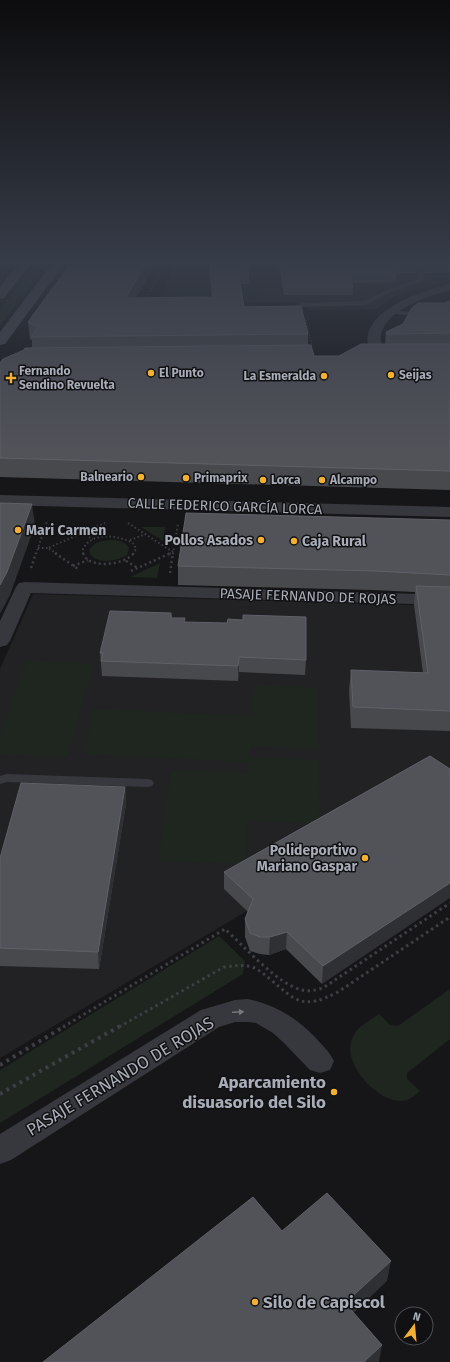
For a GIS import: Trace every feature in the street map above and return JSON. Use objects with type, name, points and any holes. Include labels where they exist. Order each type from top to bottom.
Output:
[{"type":"street","points":[[0,342],[14,324]]},
{"type":"street","points":[[379,356],[375,341],[376,333],[380,324]]},
{"type":"street","points":[[363,356],[395,355]]},
{"type":"street","name":"CALLE FEDERICO GARCÍA LORCA","points":[[0,500],[450,512]]},
{"type":"street","points":[[0,641],[25,587]]},
{"type":"street","name":"PASAJE FERNANDO DE ROJAS","points":[[25,587],[450,600]]},
{"type":"street","name":"PASAJE FERNANDO DE ROJAS","points":[[0,1150],[211,1018],[236,1011],[263,1013],[282,1023],[320,1061]]},
{"type":"lane","points":[[0,780],[7,778],[148,783]]},
{"type":"path","points":[[306,324],[312,345]]},
{"type":"path","points":[[25,587],[47,521]]},
{"type":"path","points":[[38,548],[48,548],[106,522]]},
{"type":"path","points":[[128,523],[173,552]]},
{"type":"path","points":[[167,591],[178,524]]},
{"type":"path","points":[[82,533],[94,539]]},
{"type":"path","points":[[130,540],[146,534]]},
{"type":"path","points":[[111,536],[120,537],[130,540],[136,546],[137,550],[134,555],[126,561],[105,564],[88,560],[82,552],[83,547],[94,539],[111,536]]},
{"type":"path","points":[[48,548],[79,570]]},
{"type":"path","points":[[125,573],[173,552]]},
{"type":"path","points":[[73,566],[88,560]]},
{"type":"path","points":[[126,561],[138,568]]},
{"type":"path","points":[[0,1065],[225,928],[285,982],[299,989],[311,991],[323,988],[450,903]]},
{"type":"shaded area","points":[[141,527],[165,527],[163,541]]},
{"type":"shaded area","points":[[110,540],[123,542],[129,548],[127,555],[118,559],[106,561],[96,559],[92,556],[89,551],[95,544]]},
{"type":"shaded area","points":[[160,563],[157,578],[130,577]]},
{"type":"shaded area","points":[[33,594],[450,606],[450,788],[225,889],[247,911],[0,1058],[0,669]]},
{"type":"shaded area","points":[[27,661],[94,664],[67,757],[0,754],[0,734]]},
{"type":"shaded area","points":[[255,685],[318,688],[318,749],[251,746],[249,758],[319,760],[320,823],[247,821],[246,864],[158,861],[171,770],[249,773],[249,762],[83,754],[94,709],[253,716]]},
{"type":"shaded area","points":[[219,936],[245,961],[243,974],[0,1123],[0,1070]]},
{"type":"shaded area","points":[[450,989],[450,1039],[407,1073],[407,1079],[420,1091],[407,1100],[397,1101],[376,1091],[366,1082],[352,1060],[350,1049],[352,1039],[356,1031],[379,1014],[390,1025],[398,1026]]},
{"type":"building","points":[[31,324],[305,324],[308,334],[31,337],[38,327]]},
{"type":"building","points":[[403,324],[450,324],[450,333],[387,334],[386,332]]},
{"type":"building","points":[[361,344],[450,344],[450,471],[0,458],[0,363],[3,359],[24,350],[25,348],[311,345],[314,356],[339,356]]},
{"type":"building","points":[[0,503],[32,504],[7,572],[0,585]]},
{"type":"building","points":[[186,513],[450,520],[450,575],[375,571],[178,566]]},
{"type":"building","points":[[416,586],[450,587],[450,711],[353,707],[351,670],[428,673]]},
{"type":"building","points":[[110,611],[171,613],[171,618],[185,618],[184,622],[227,623],[228,619],[243,620],[243,615],[306,617],[306,660],[239,657],[238,666],[101,661],[103,653],[100,653]]},
{"type":"building","name":"Polideportivo Mariano Gaspar","points":[[430,756],[450,769],[450,883],[323,966],[287,932],[270,937],[260,937],[250,933],[245,919],[253,899],[224,872]]},
{"type":"building","points":[[21,783],[125,787],[98,952],[0,948],[0,858]]},
{"type":"building","name":"Silo de Capiscol","points":[[327,1193],[391,1261],[345,1303],[382,1345],[364,1362],[43,1362],[253,1197],[282,1231]]},
{"type":"place","name":"El Punto","points":[[151,373]]},
{"type":"place","name":"Seijas","points":[[391,375]]},
{"type":"place","name":"La Esmeralda","points":[[324,376]]},
{"type":"place","name":"Fernando Sendino Revuelta","points":[[11,378]]},
{"type":"place","name":"Balneario","points":[[141,477]]},
{"type":"place","name":"Primaprix","points":[[186,478]]},
{"type":"place","name":"Lorca","points":[[263,480]]},
{"type":"place","name":"Alcampo","points":[[322,480]]},
{"type":"place","name":"Mari Carmen","points":[[18,530]]},
{"type":"place","name":"Pollos Asados","points":[[261,540]]},
{"type":"place","name":"Caja Rural","points":[[294,541]]},
{"type":"place","name":"Polideportivo Mariano Gaspar","points":[[365,858]]},
{"type":"place","name":"Aparcamiento disuasorio del Silo","points":[[334,1092]]},
{"type":"place","name":"Silo de Capiscol","points":[[255,1302]]}]
